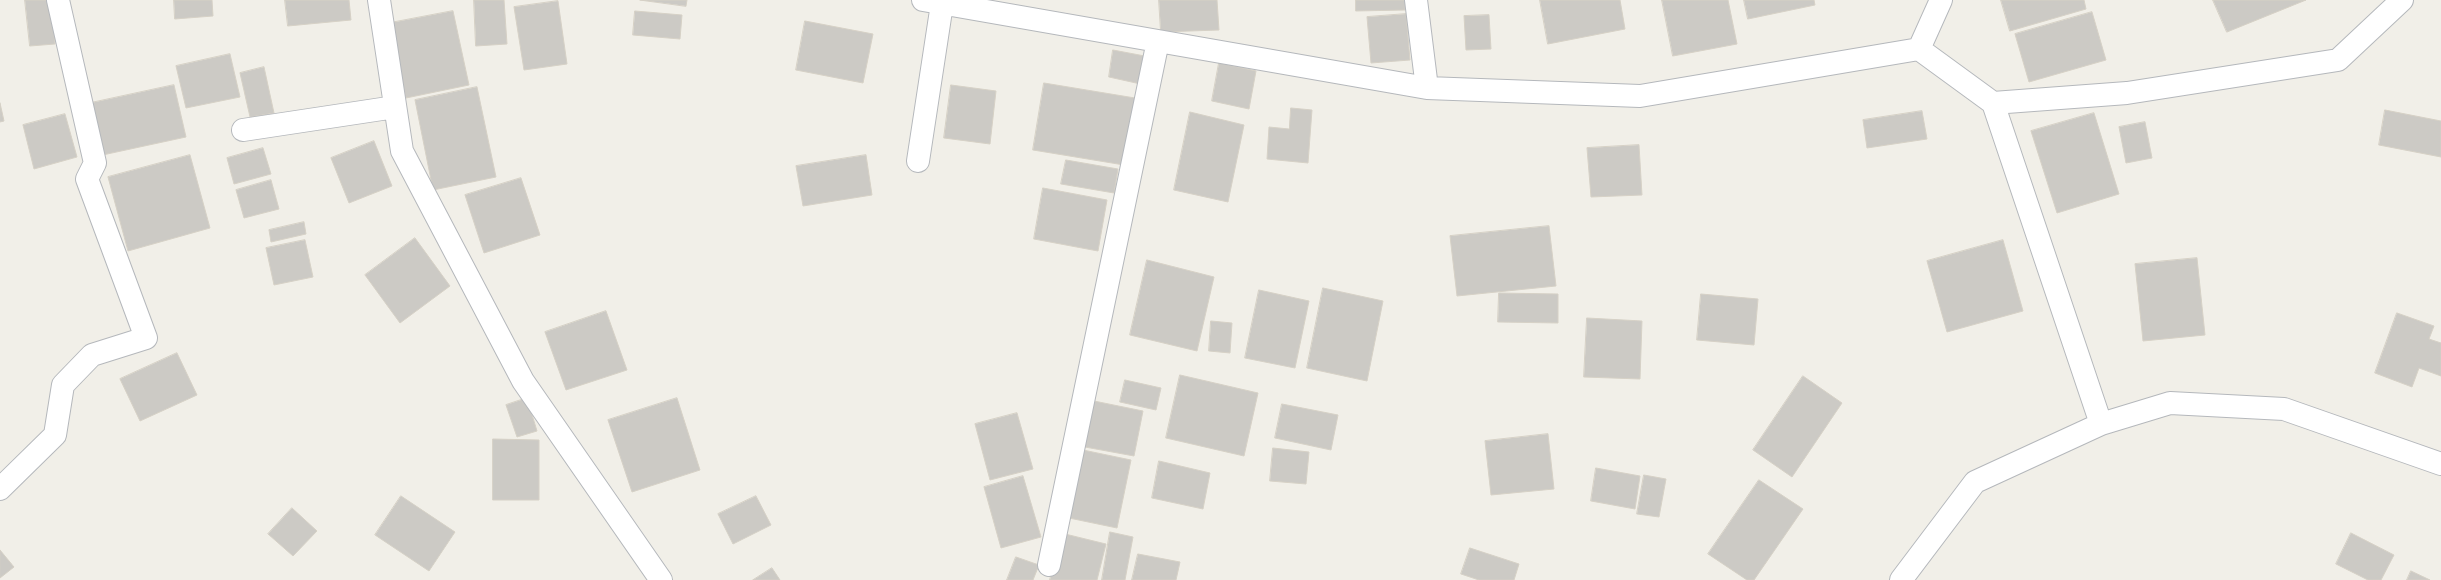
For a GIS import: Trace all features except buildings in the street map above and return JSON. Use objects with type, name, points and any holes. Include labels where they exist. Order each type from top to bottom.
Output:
[{"type":"street","points":[[0,489],[55,435],[63,385],[92,355],[146,338],[87,179],[95,164],[58,0]]},
{"type":"street","points":[[378,0],[402,151],[523,381],[661,580]]},
{"type":"street","points":[[1416,0],[1427,88]]},
{"type":"street","points":[[1919,49],[1941,0]]},
{"type":"street","points":[[1993,104],[2127,93],[2338,60],[2402,0]]},
{"type":"street","points":[[918,161],[933,2],[1427,88],[1640,96],[1919,49],[1993,104],[2101,424]]},
{"type":"street","points":[[1050,565],[1158,42]]},
{"type":"street","points":[[243,130],[395,107]]},
{"type":"street","points":[[1901,580],[1975,482],[2101,424],[2170,403],[2284,410],[2441,464]]}]
